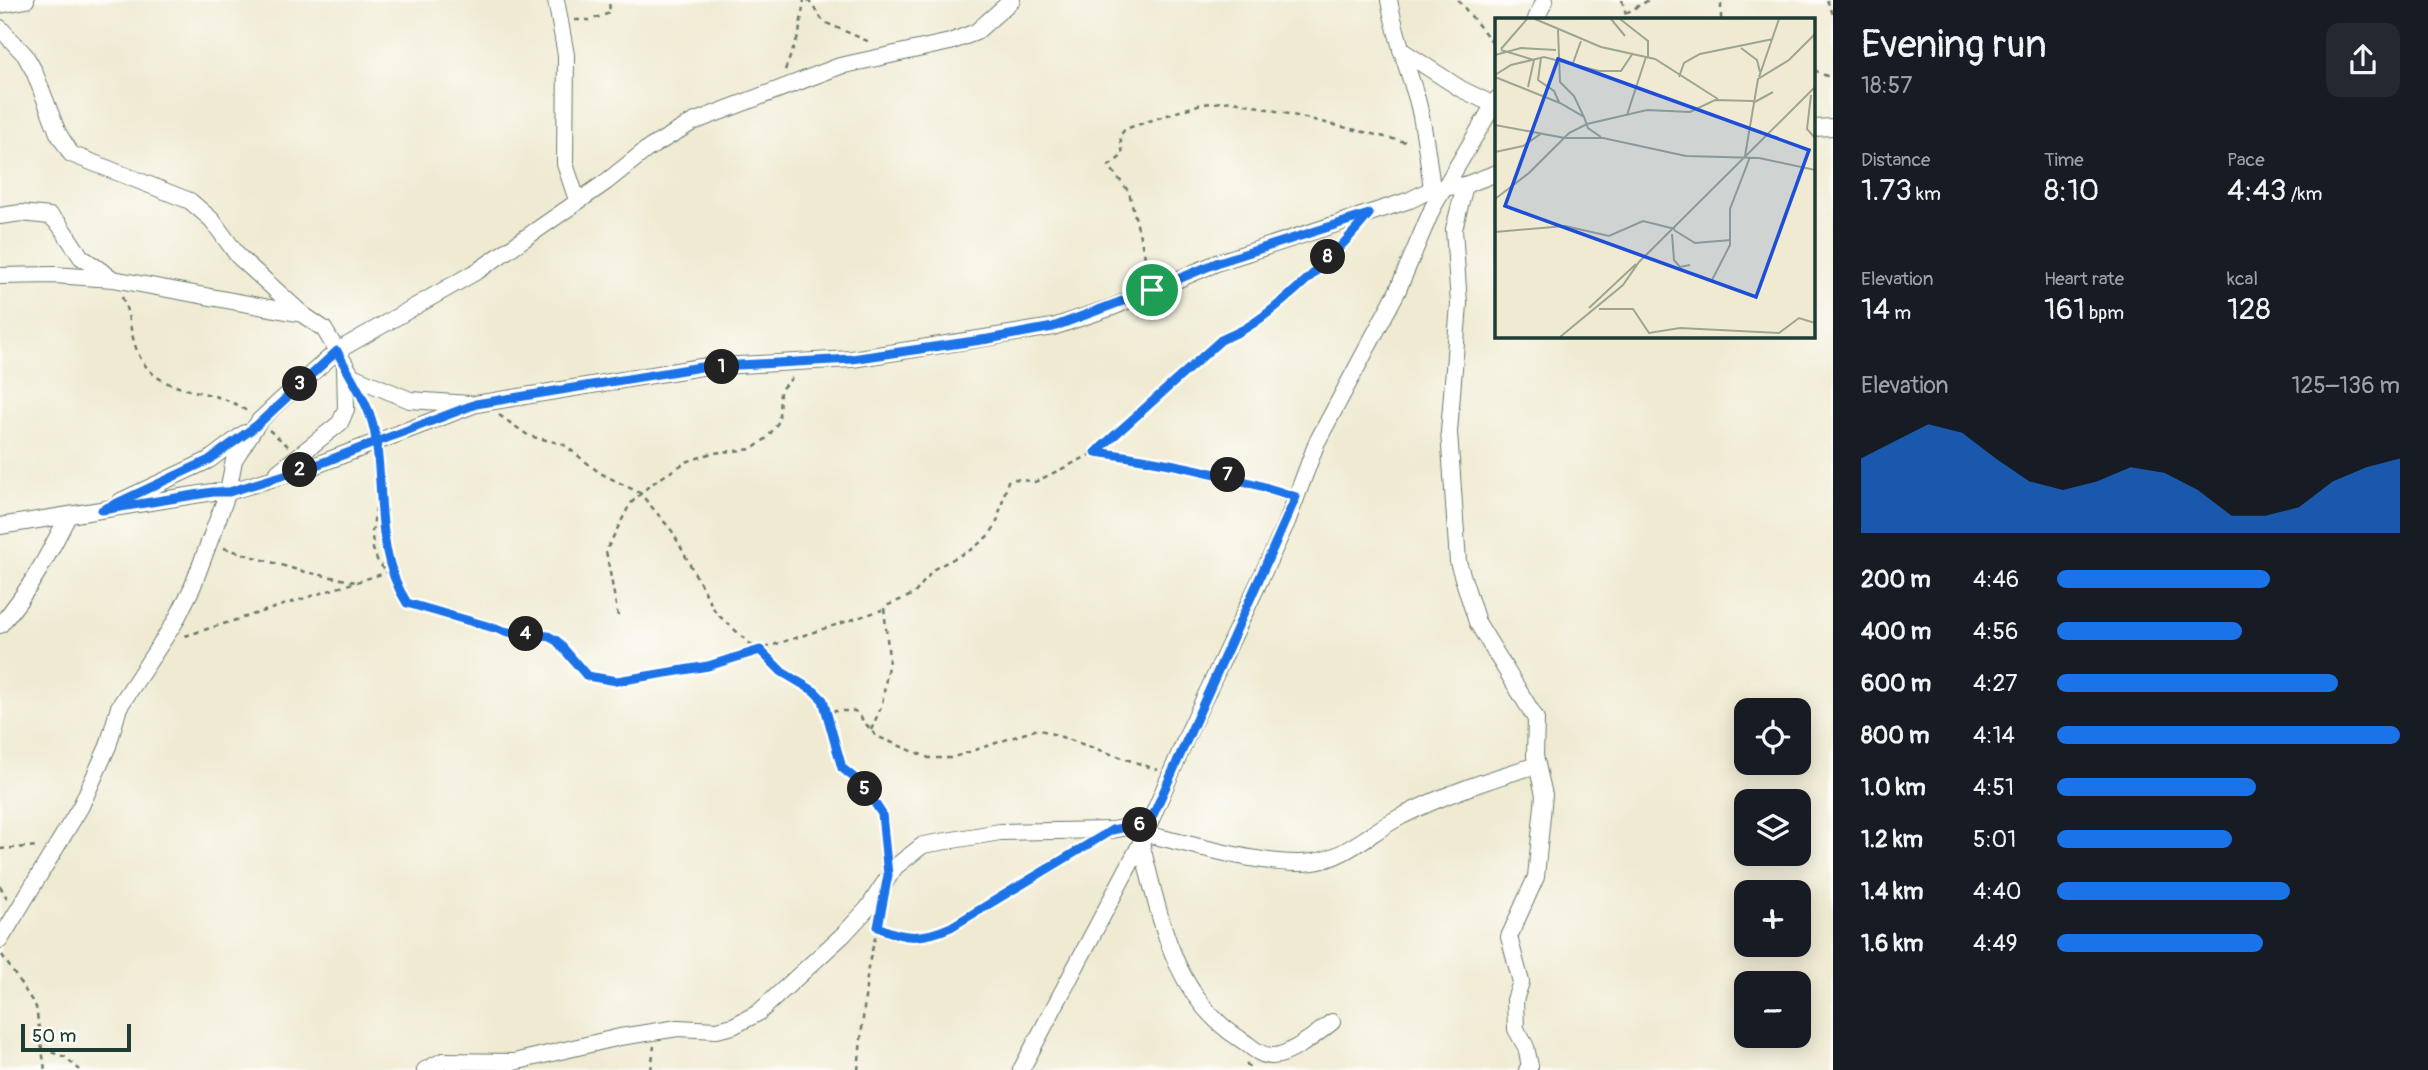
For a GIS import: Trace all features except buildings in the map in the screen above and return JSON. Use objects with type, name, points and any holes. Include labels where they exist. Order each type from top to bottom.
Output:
[{"type":"street","points":[[0,5],[26,0]]},
{"type":"street","points":[[556,0],[565,40],[565,164],[577,200]]},
{"type":"street","points":[[102,510],[209,460],[257,423],[337,351],[453,286],[606,182],[646,150],[693,122],[840,66],[950,42],[976,32],[1012,0]]},
{"type":"street","points":[[1389,0],[1438,188]]},
{"type":"street","points":[[1536,18],[1545,0]]},
{"type":"street","points":[[0,28],[30,63],[58,133],[71,154],[190,201],[212,220],[238,257],[302,314],[324,329],[337,351],[348,371],[346,410],[340,423],[267,480]]},
{"type":"street","points":[[1401,50],[1461,89],[1495,102]]},
{"type":"street","points":[[1021,1070],[1145,833],[1296,497],[1317,442],[1396,292],[1438,188],[1495,103]]},
{"type":"street","points":[[1815,128],[1833,127]]},
{"type":"street","points":[[0,526],[213,492],[229,492],[311,467],[481,404],[701,367],[802,364],[852,359],[1053,327],[1219,262],[1369,214],[1438,188],[1465,185],[1495,174]]},
{"type":"street","points":[[1465,185],[1454,229],[1459,304],[1449,432],[1458,562],[1478,622],[1536,719],[1537,765],[1544,795],[1536,877],[1509,937],[1521,982],[1515,1000],[1517,1033],[1526,1046],[1530,1066],[1527,1070]]},
{"type":"street","points":[[0,216],[50,216],[59,224],[81,257],[113,279]]},
{"type":"street","points":[[0,276],[54,275],[113,279],[302,314]]},
{"type":"street","points":[[348,371],[410,400],[481,404]]},
{"type":"street","points":[[0,940],[32,882],[62,841],[95,776],[119,707],[175,622],[211,543],[229,492],[234,460],[257,423]]},
{"type":"street","points":[[0,625],[16,606],[68,516]]},
{"type":"street","points":[[425,1070],[443,1061],[514,1062],[610,1039],[678,1028],[716,1030],[752,1018],[844,934],[868,908],[888,875],[909,853],[939,840],[1000,832],[1112,830],[1145,833],[1218,852],[1313,862],[1339,854],[1401,816],[1479,783],[1537,765]]},
{"type":"street","points":[[1145,833],[1165,939],[1194,995],[1221,1026],[1270,1057],[1279,1056],[1311,1038],[1332,1022]]},
{"type":"path","points":[[559,20],[590,20],[606,16],[610,13],[609,0]]},
{"type":"path","points":[[806,0],[824,22],[894,54]]},
{"type":"path","points":[[784,72],[799,34],[806,0]]},
{"type":"path","points":[[1458,0],[1495,46]]},
{"type":"path","points":[[1622,0],[1627,18]]},
{"type":"path","points":[[1626,13],[1649,0]]},
{"type":"path","points":[[1721,0],[1721,18]]},
{"type":"path","points":[[1827,0],[1833,14]]},
{"type":"path","points":[[1815,70],[1833,79]]},
{"type":"path","points":[[1152,290],[1147,254],[1129,192],[1109,166],[1123,155],[1120,136],[1125,129],[1201,104],[1234,101],[1427,147]]},
{"type":"path","points":[[348,371],[371,418],[376,441],[380,485],[372,532],[373,548],[378,562],[412,606],[440,611],[508,632],[548,636],[557,641],[584,674],[617,681],[708,666],[882,610],[914,594],[934,569],[974,548],[989,535],[996,525],[1008,481],[1015,479],[1034,482],[1096,452],[1221,340],[1244,329],[1278,303],[1351,236],[1369,214]]},
{"type":"path","points":[[113,279],[127,307],[139,356],[150,372],[171,386],[226,397],[300,456]]},
{"type":"path","points":[[618,617],[606,551],[630,504],[640,493],[686,462],[712,453],[752,449],[768,437],[779,421],[780,390],[802,364]]},
{"type":"path","points":[[481,404],[529,436],[564,444],[600,473],[640,493],[672,531],[716,613],[782,672],[819,695],[829,711],[842,768],[862,784],[882,814],[888,875]]},
{"type":"path","points":[[1096,452],[1154,460],[1239,478],[1296,497]]},
{"type":"path","points":[[379,502],[398,588]]},
{"type":"path","points":[[211,543],[301,571],[356,582]]},
{"type":"path","points":[[183,637],[388,572]]},
{"type":"path","points":[[871,730],[882,705],[889,659],[882,610]]},
{"type":"path","points":[[829,711],[855,711],[876,736],[929,758],[951,758],[1038,729],[1171,774]]},
{"type":"path","points":[[0,849],[43,846],[62,841]]},
{"type":"path","points":[[878,927],[897,936],[930,936],[951,927],[1090,843]]},
{"type":"path","points":[[859,1070],[868,967],[881,914]]},
{"type":"path","points":[[0,953],[36,1007],[45,1070]]},
{"type":"path","points":[[651,1070],[656,1032]]},
{"type":"path","points":[[42,1049],[65,1057],[80,1070]]},
{"type":"route","points":[[1152,290],[1113,307],[1053,327],[988,339],[802,364],[701,367],[477,406],[476,404],[376,441],[311,467],[229,492],[213,492],[102,510],[209,460],[256,426],[337,351],[371,418],[376,441],[382,526],[398,588],[407,603],[508,632],[548,636],[557,641],[584,674],[603,680],[617,681],[652,673],[708,666],[760,650],[782,672],[814,691],[823,700],[829,711],[842,768],[862,784],[880,809],[885,828],[888,875],[878,927],[897,936],[930,936],[951,927],[1112,830],[1150,822],[1296,497],[1239,478],[1154,460],[1096,452],[1141,415],[1161,391],[1221,340],[1244,329],[1278,303],[1351,236],[1369,214],[1219,262],[1152,290]]}]
